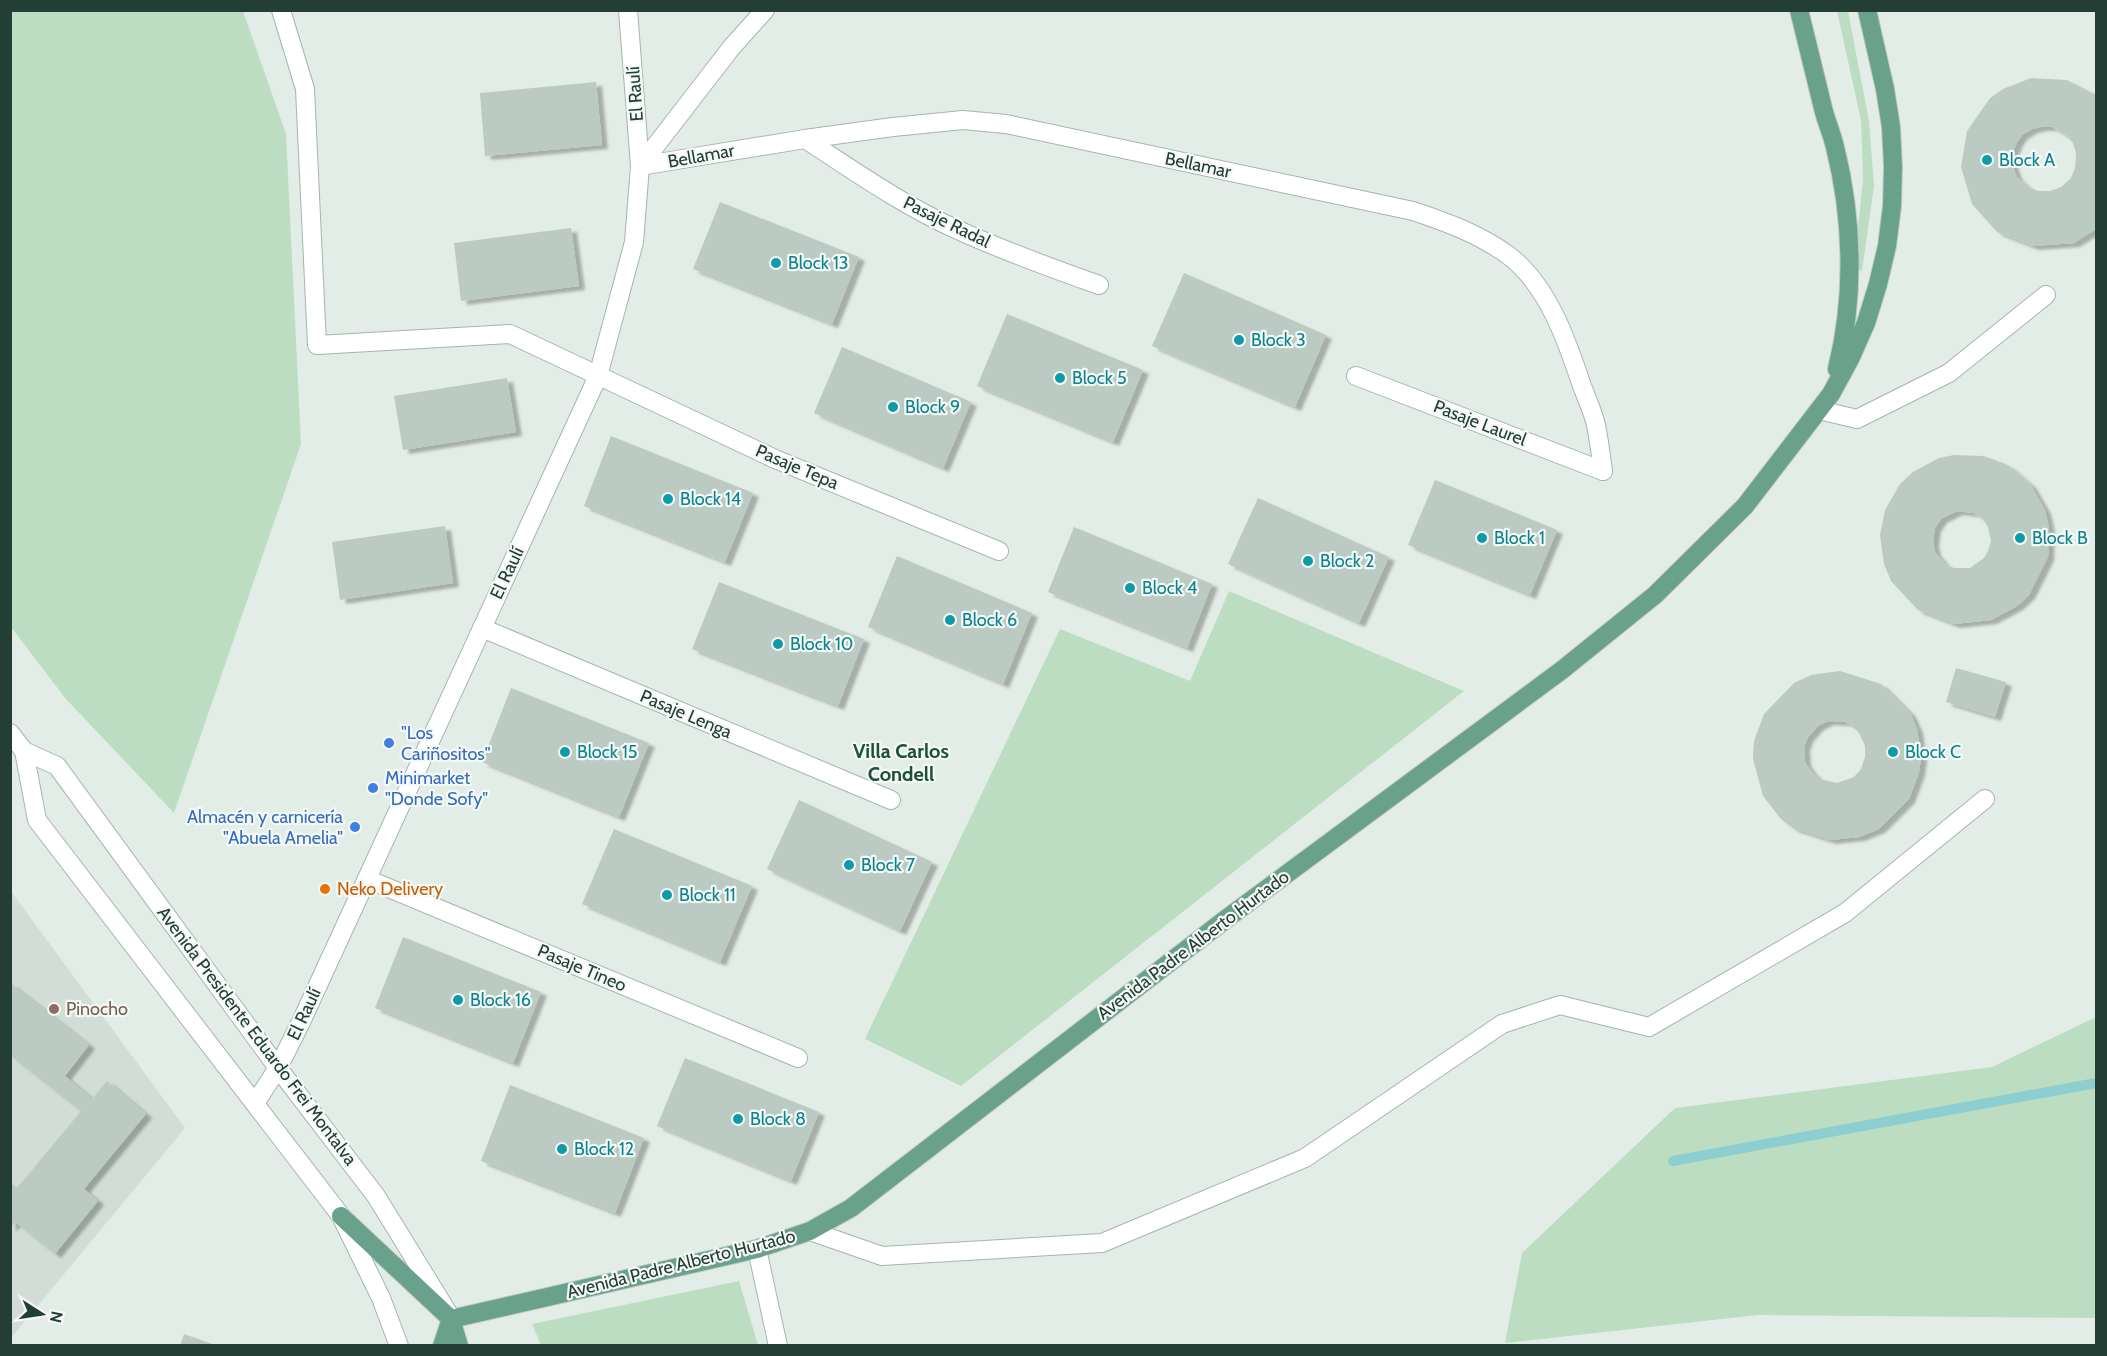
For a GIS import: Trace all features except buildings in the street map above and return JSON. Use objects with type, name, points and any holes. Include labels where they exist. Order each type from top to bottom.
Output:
[{"type":"main road","name":"Avenida Padre Alberto Hurtado","points":[[452,1319],[757,1249],[810,1231],[850,1208],[1226,919],[1562,670],[1655,595],[1745,506],[1831,394],[1862,332],[1878,284],[1887,246],[1892,206],[1891,127],[1867,10]]},
{"type":"main road","name":"Avenida Padre Alberto Hurtado","points":[[1802,14],[1824,112],[1835,146],[1848,224],[1850,267],[1847,310],[1841,353],[1831,394]]},
{"type":"main road","points":[[341,1216],[452,1319],[442,1346]]},
{"type":"main road","name":"Avenida Presidente Eduardo Frei Montalva","points":[[452,1319],[459,1346]]},
{"type":"street","name":"Pasaje Tepa","points":[[280,10],[305,89],[317,345],[510,334],[775,459],[999,551]]},
{"type":"street","name":"El Raulí","points":[[255,1103],[278,1068],[598,376],[634,242],[640,166],[628,10]]},
{"type":"street","points":[[640,166],[731,48],[765,10]]},
{"type":"street","name":"Bellamar","points":[[640,166],[805,139],[963,120],[1006,124],[1413,211],[1482,238],[1510,256],[1536,285],[1556,321],[1576,369],[1595,424],[1603,471]]},
{"type":"street","name":"Pasaje Radal","points":[[805,139],[890,194],[956,230],[1098,285]]},
{"type":"street","points":[[1819,410],[1857,419],[1949,373],[2046,295]]},
{"type":"street","name":"Pasaje Laurel","points":[[1356,376],[1603,471]]},
{"type":"street","name":"Pasaje Lenga","points":[[482,628],[891,800]]},
{"type":"street","points":[[10,733],[24,752],[37,819],[341,1216],[381,1298],[399,1346]]},
{"type":"street","name":"Avenida Presidente Eduardo Frei Montalva","points":[[24,752],[57,766],[278,1068],[376,1196],[452,1319]]},
{"type":"street","points":[[810,1231],[882,1256],[1102,1243],[1305,1158],[1502,1024],[1560,1005],[1649,1027],[1845,913],[1985,799]]},
{"type":"street","name":"Pasaje Tineo","points":[[367,879],[798,1058]]},
{"type":"street","points":[[757,1249],[778,1346]]},
{"type":"shaded area","name":"Pinocho","points":[[10,890],[185,1128],[11,1338],[10,1338]]},
{"type":"green space","points":[[11,10],[243,11],[286,134],[301,444],[174,813],[65,698],[11,627]]},
{"type":"green space","points":[[1837,11],[1848,11],[1869,121],[1874,186],[1862,271],[1854,267],[1863,179],[1861,120]]},
{"type":"green space","points":[[1229,591],[1464,691],[961,1086],[865,1039],[1060,629],[1190,681]]},
{"type":"green space","points":[[2096,1017],[2096,1318],[1758,1315],[1505,1343],[1522,1253],[1675,1108],[1992,1067]]},
{"type":"green space","points":[[739,1281],[758,1345],[541,1345],[532,1324]]},
{"type":"waterway","points":[[1673,1161],[2096,1083]]},
{"type":"place","name":"Block A","points":[[1987,160]]},
{"type":"place","name":"Block 13","points":[[776,263]]},
{"type":"place","name":"Block 3","points":[[1239,340]]},
{"type":"place","name":"Block 5","points":[[1060,378]]},
{"type":"place","name":"Block 9","points":[[893,407]]},
{"type":"place","name":"Block 14","points":[[668,499]]},
{"type":"place","name":"Block 1","points":[[1482,538]]},
{"type":"place","name":"Block B","points":[[2020,538]]},
{"type":"place","name":"Block 2","points":[[1308,561]]},
{"type":"place","name":"Block 4","points":[[1130,588]]},
{"type":"place","name":"Block 6","points":[[950,620]]},
{"type":"place","name":"Block 10","points":[[778,644]]},
{"type":"place","name":"\"Los Cariñositos\"","points":[[389,743]]},
{"type":"place","name":"Block 15","points":[[565,752]]},
{"type":"place","name":"Block C","points":[[1893,752]]},
{"type":"place","name":"Minimarket \"Donde Sofy\"","points":[[373,788]]},
{"type":"place","name":"Almacén y carnicería \"Abuela Amelia\"","points":[[355,827]]},
{"type":"place","name":"Block 7","points":[[849,865]]},
{"type":"place","name":"Neko Delivery","points":[[325,889]]},
{"type":"place","name":"Block 11","points":[[667,895]]},
{"type":"place","name":"Block 16","points":[[458,1000]]},
{"type":"place","name":"Pinocho","points":[[54,1009]]},
{"type":"place","name":"Block 8","points":[[738,1119]]},
{"type":"place","name":"Block 12","points":[[562,1149]]},
{"type":"district","name":"Villa Carlos Condell","points":[[901,762]]}]
